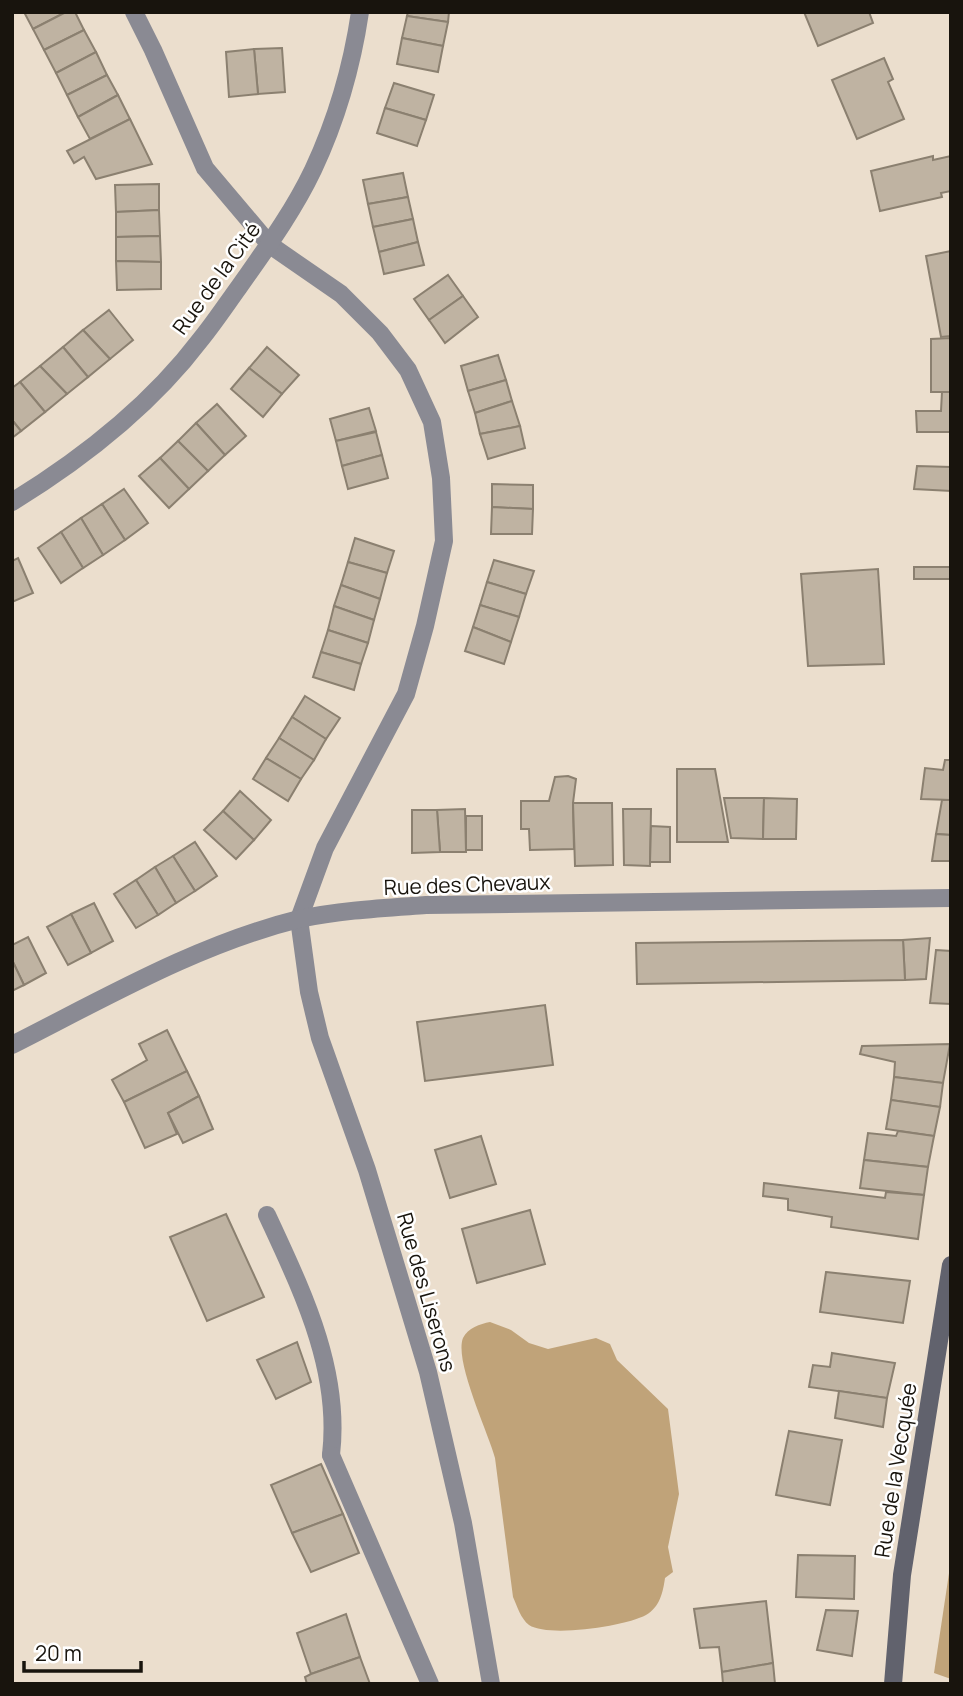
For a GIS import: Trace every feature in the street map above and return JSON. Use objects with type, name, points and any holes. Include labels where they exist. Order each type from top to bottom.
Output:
[{"type":"main road","name":"Rue de la Vecquée","points":[[893,1684],[902,1575],[951,1265]]},
{"type":"street","points":[[134,12],[205,168],[270,245],[341,294],[380,333],[408,370],[432,422],[441,478],[444,541],[425,626],[406,694],[325,848],[299,919]]},
{"type":"street","name":"Rue de la Cité","points":[[12,502],[41,485],[103,438],[165,381],[200,341],[270,245],[312,172],[326,136],[346,77],[360,12]]},
{"type":"street","name":"Rue des Chevaux","points":[[12,1045],[154,973],[222,944],[299,919],[356,910],[426,905],[951,898]]},
{"type":"street","name":"Rue des Liserons","points":[[299,919],[309,992],[320,1038],[367,1170],[428,1373],[463,1524],[491,1684]]},
{"type":"street","points":[[267,1215],[298,1282],[317,1332],[332,1402],[334,1426],[331,1455],[430,1684]]},
{"type":"shaded area","points":[[490,1322],[511,1330],[529,1343],[548,1349],[596,1338],[610,1344],[617,1360],[668,1409],[679,1494],[668,1547],[673,1572],[665,1578],[658,1603],[646,1615],[622,1623],[570,1630],[539,1629],[529,1625],[521,1616],[513,1597],[495,1458],[463,1363],[463,1338],[478,1325]]},
{"type":"shaded area","points":[[951,1560],[951,1679],[934,1673]]},
{"type":"building","points":[[24,12],[66,12],[33,29]]},
{"type":"building","points":[[66,12],[75,12],[84,30],[44,50],[33,29]]},
{"type":"building","points":[[408,12],[449,12],[448,22],[407,16]]},
{"type":"building","points":[[804,12],[869,12],[873,23],[818,46]]},
{"type":"building","points":[[407,16],[448,22],[443,46],[402,38]]},
{"type":"building","points":[[84,30],[96,52],[56,73],[44,50]]},
{"type":"building","points":[[402,38],[443,46],[438,72],[397,64]]},
{"type":"building","points":[[282,48],[285,92],[258,94],[254,49]]},
{"type":"building","points":[[254,49],[258,94],[229,97],[226,52]]},
{"type":"building","points":[[96,52],[107,75],[67,95],[56,73]]},
{"type":"building","points":[[884,58],[893,79],[888,82],[904,119],[857,139],[832,80]]},
{"type":"building","points":[[107,75],[118,95],[78,117],[67,95]]},
{"type":"building","points":[[394,83],[434,95],[426,120],[385,108]]},
{"type":"building","points":[[118,95],[130,119],[90,139],[78,117]]},
{"type":"building","points":[[385,108],[426,120],[417,146],[377,133]]},
{"type":"building","points":[[130,119],[152,164],[96,179],[84,157],[74,163],[67,151]]},
{"type":"building","points":[[933,156],[933,160],[951,156],[951,191],[941,193],[942,197],[880,211],[871,171]]},
{"type":"building","points":[[403,173],[408,197],[368,204],[363,180]]},
{"type":"building","points":[[159,184],[159,210],[116,212],[115,185]]},
{"type":"building","points":[[408,197],[413,219],[373,227],[368,204]]},
{"type":"building","points":[[159,210],[160,236],[116,237],[116,212]]},
{"type":"building","points":[[413,219],[418,242],[379,252],[373,227]]},
{"type":"building","points":[[160,236],[161,262],[116,261],[116,237]]},
{"type":"building","points":[[418,242],[424,265],[384,274],[379,252]]},
{"type":"building","points":[[951,251],[951,336],[941,337],[926,256]]},
{"type":"building","points":[[116,261],[161,262],[161,289],[117,290]]},
{"type":"building","points":[[448,275],[463,296],[429,320],[414,299]]},
{"type":"building","points":[[463,296],[478,317],[445,343],[429,320]]},
{"type":"building","points":[[109,310],[133,340],[110,359],[83,330]]},
{"type":"building","points":[[83,330],[110,359],[88,377],[63,347]]},
{"type":"building","points":[[951,338],[951,392],[931,392],[931,339]]},
{"type":"building","points":[[63,347],[88,377],[67,394],[40,366]]},
{"type":"building","points":[[267,347],[299,375],[282,394],[249,368]]},
{"type":"building","points":[[498,355],[506,380],[468,391],[461,366]]},
{"type":"building","points":[[40,366],[67,394],[45,412],[20,382]]},
{"type":"building","points":[[249,368],[282,394],[263,417],[231,389]]},
{"type":"building","points":[[506,380],[512,401],[475,413],[468,391]]},
{"type":"building","points":[[20,382],[45,412],[21,431],[12,420],[12,388]]},
{"type":"building","points":[[942,392],[951,392],[951,432],[917,432],[916,411],[941,411]]},
{"type":"building","points":[[512,401],[520,426],[480,434],[475,413]]},
{"type":"building","points":[[217,404],[246,436],[225,455],[196,423]]},
{"type":"building","points":[[369,408],[376,431],[336,441],[330,419]]},
{"type":"building","points":[[12,420],[21,431],[12,438]]},
{"type":"building","points":[[196,423],[225,455],[208,471],[178,441]]},
{"type":"building","points":[[520,426],[525,448],[488,459],[480,434]]},
{"type":"building","points":[[376,432],[382,455],[342,466],[336,441]]},
{"type":"building","points":[[178,441],[208,471],[189,489],[160,458]]},
{"type":"building","points":[[382,455],[388,478],[348,489],[342,466]]},
{"type":"building","points":[[160,458],[189,489],[169,508],[139,476]]},
{"type":"building","points":[[917,466],[951,467],[951,491],[914,489]]},
{"type":"building","points":[[492,484],[533,485],[533,509],[492,507]]},
{"type":"building","points":[[124,489],[148,523],[125,540],[102,504]]},
{"type":"building","points":[[102,504],[125,540],[103,555],[81,518]]},
{"type":"building","points":[[492,507],[533,509],[532,534],[491,534]]},
{"type":"building","points":[[81,518],[103,555],[83,568],[61,532]]},
{"type":"building","points":[[61,532],[83,568],[61,583],[38,548]]},
{"type":"building","points":[[355,538],[394,551],[387,573],[348,562]]},
{"type":"building","points":[[18,558],[33,593],[12,602],[12,561]]},
{"type":"building","points":[[494,560],[534,571],[526,594],[487,582]]},
{"type":"building","points":[[348,562],[387,573],[380,599],[341,585]]},
{"type":"building","points":[[914,567],[951,567],[951,579],[914,579]]},
{"type":"building","points":[[878,569],[884,664],[808,666],[801,574]]},
{"type":"building","points":[[487,582],[526,594],[519,617],[480,605]]},
{"type":"building","points":[[341,585],[380,599],[374,620],[334,606]]},
{"type":"building","points":[[480,605],[519,617],[511,642],[473,627]]},
{"type":"building","points":[[334,606],[374,620],[368,643],[328,630]]},
{"type":"building","points":[[473,627],[511,642],[504,664],[465,651]]},
{"type":"building","points":[[328,630],[368,643],[361,664],[321,652]]},
{"type":"building","points":[[321,652],[361,664],[354,690],[313,677]]},
{"type":"building","points":[[305,696],[340,718],[326,739],[292,717]]},
{"type":"building","points":[[292,717],[326,739],[314,760],[279,738]]},
{"type":"building","points":[[279,738],[314,760],[301,779],[266,758]]},
{"type":"building","points":[[266,758],[301,779],[288,801],[253,779]]},
{"type":"building","points":[[945,760],[951,760],[951,800],[921,799],[925,768],[943,770]]},
{"type":"building","points":[[677,769],[715,769],[728,842],[677,842]]},
{"type":"building","points":[[568,776],[576,779],[573,803],[574,849],[530,850],[529,829],[521,829],[521,801],[549,801],[555,777]]},
{"type":"building","points":[[240,791],[271,820],[254,840],[223,811]]},
{"type":"building","points":[[724,798],[764,798],[763,839],[731,838]]},
{"type":"building","points":[[764,798],[797,799],[796,839],[763,839]]},
{"type":"building","points":[[942,800],[951,800],[951,835],[936,834]]},
{"type":"building","points":[[573,803],[612,803],[613,865],[575,866]]},
{"type":"building","points":[[465,809],[466,852],[440,852],[437,810]]},
{"type":"building","points":[[623,809],[651,809],[650,866],[624,865]]},
{"type":"building","points":[[412,810],[437,810],[440,852],[412,853]]},
{"type":"building","points":[[223,811],[254,840],[236,859],[204,830]]},
{"type":"building","points":[[466,816],[482,816],[482,850],[466,850]]},
{"type":"building","points":[[651,826],[670,827],[670,862],[650,862]]},
{"type":"building","points":[[936,834],[951,835],[951,861],[932,861]]},
{"type":"building","points":[[195,842],[217,876],[195,891],[173,856]]},
{"type":"building","points":[[173,856],[195,891],[176,903],[155,867]]},
{"type":"building","points":[[155,867],[176,903],[158,915],[136,880]]},
{"type":"building","points":[[136,880],[158,915],[136,928],[114,894]]},
{"type":"building","points":[[94,903],[113,941],[91,953],[71,914]]},
{"type":"building","points":[[71,914],[91,953],[68,965],[47,927]]},
{"type":"building","points":[[28,937],[46,973],[24,985],[12,960],[12,945]]},
{"type":"building","points":[[930,938],[926,979],[905,980],[903,940]]},
{"type":"building","points":[[903,940],[905,980],[637,984],[636,943]]},
{"type":"building","points":[[936,950],[951,951],[951,1004],[930,1003]]},
{"type":"building","points":[[12,960],[24,985],[12,991]]},
{"type":"building","points":[[545,1005],[553,1065],[425,1081],[417,1022]]},
{"type":"building","points":[[167,1030],[187,1071],[124,1102],[112,1080],[147,1060],[139,1044]]},
{"type":"building","points":[[950,1044],[943,1083],[894,1077],[895,1062],[860,1054],[862,1046]]},
{"type":"building","points":[[187,1071],[199,1096],[168,1113],[177,1134],[145,1148],[124,1102]]},
{"type":"building","points":[[894,1077],[943,1083],[940,1107],[891,1100]]},
{"type":"building","points":[[199,1096],[213,1129],[183,1143],[168,1113]]},
{"type":"building","points":[[891,1100],[940,1107],[934,1136],[886,1129]]},
{"type":"building","points":[[898,1131],[934,1136],[928,1167],[864,1160],[868,1133],[896,1136]]},
{"type":"building","points":[[481,1136],[496,1184],[450,1198],[435,1150]]},
{"type":"building","points":[[864,1160],[928,1167],[924,1195],[860,1188]]},
{"type":"building","points":[[764,1183],[885,1198],[886,1192],[924,1195],[918,1239],[831,1227],[832,1217],[788,1210],[788,1199],[763,1196]]},
{"type":"building","points":[[530,1210],[545,1264],[477,1283],[462,1229]]},
{"type":"building","points":[[226,1214],[264,1297],[207,1321],[170,1237]]},
{"type":"building","points":[[826,1272],[910,1281],[903,1323],[820,1312]]},
{"type":"building","points":[[297,1342],[311,1382],[276,1399],[257,1360]]},
{"type":"building","points":[[832,1353],[895,1363],[887,1398],[809,1387],[813,1365],[830,1367]]},
{"type":"building","points":[[839,1391],[887,1398],[883,1427],[835,1418]]},
{"type":"building","points":[[789,1431],[842,1440],[830,1505],[776,1495]]},
{"type":"building","points":[[321,1464],[343,1514],[292,1533],[271,1485]]},
{"type":"building","points":[[343,1514],[359,1553],[311,1572],[292,1533]]},
{"type":"building","points":[[798,1555],[855,1556],[854,1599],[796,1597]]},
{"type":"building","points":[[766,1601],[773,1663],[722,1672],[719,1647],[700,1648],[694,1609]]},
{"type":"building","points":[[826,1610],[858,1611],[852,1656],[817,1650]]},
{"type":"building","points":[[346,1614],[360,1657],[311,1674],[297,1633]]},
{"type":"building","points":[[360,1657],[370,1684],[307,1684],[305,1677]]},
{"type":"building","points":[[773,1663],[775,1684],[723,1684],[722,1672]]}]
